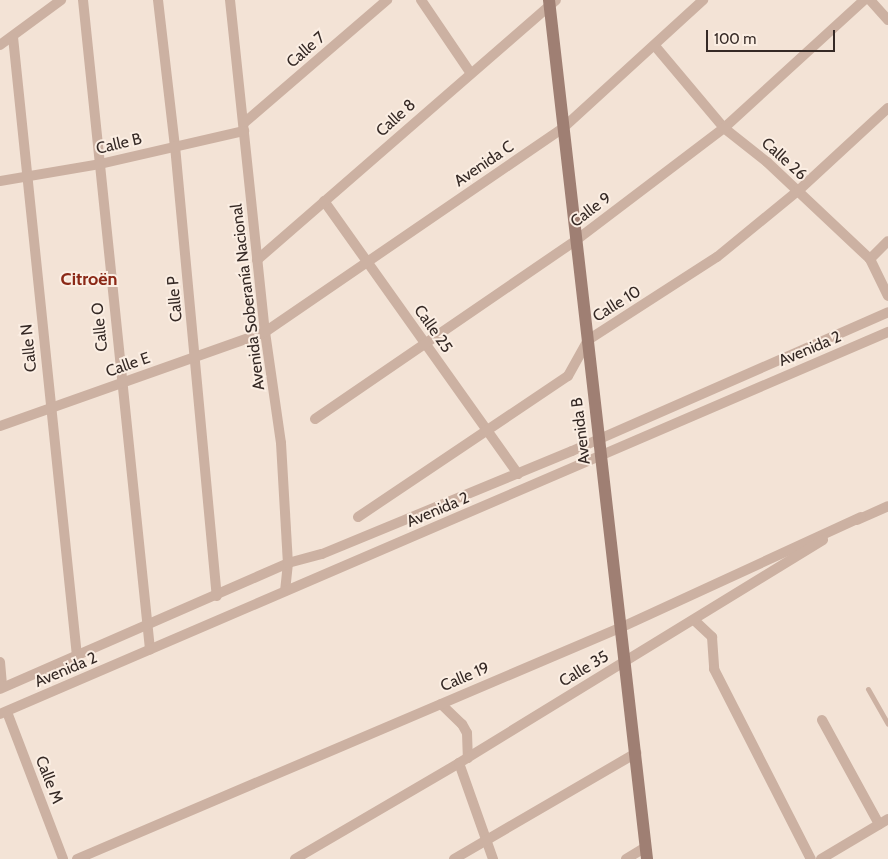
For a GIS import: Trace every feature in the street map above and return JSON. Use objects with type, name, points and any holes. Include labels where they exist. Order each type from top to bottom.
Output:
[{"type":"street","points":[[0,45],[61,0]]},
{"type":"street","name":"Calle O","points":[[84,0],[121,382],[146,627],[150,650]]},
{"type":"street","name":"Calle P","points":[[158,0],[176,146],[217,596]]},
{"type":"street","name":"Avenida Soberanía Nacional","points":[[230,0],[265,332],[281,443],[288,564],[285,592]]},
{"type":"street","name":"Calle 7","points":[[244,127],[387,0]]},
{"type":"street","points":[[421,0],[470,72]]},
{"type":"street","name":"Avenida C","points":[[265,332],[563,128],[655,46],[703,0]]},
{"type":"street","name":"Calle 9","points":[[315,419],[575,241],[724,128],[864,0]]},
{"type":"street","points":[[870,0],[888,20]]},
{"type":"street","name":"Calle 8","points":[[258,260],[552,2]]},
{"type":"street","name":"Avenida B","points":[[552,2],[575,241],[588,340],[597,438],[622,626],[646,853]]},
{"type":"street","name":"Calle N","points":[[12,37],[77,656]]},
{"type":"street","name":"Calle 26","points":[[655,46],[724,128],[798,191],[870,259],[888,296]]},
{"type":"street","name":"Calle 10","points":[[358,518],[568,376],[588,340],[717,257],[798,191],[888,108]]},
{"type":"street","name":"Calle B","points":[[0,181],[100,164],[244,127]]},
{"type":"street","name":"Calle 25","points":[[324,201],[518,474]]},
{"type":"street","points":[[870,259],[888,241]]},
{"type":"street","name":"Avenida 2","points":[[1,688],[146,627],[288,564],[322,554],[518,474],[888,312]]},
{"type":"street","name":"Calle E","points":[[0,426],[265,332]]},
{"type":"street","name":"Avenida 2","points":[[3,713],[888,332]]},
{"type":"street","name":"Calle 35","points":[[295,859],[463,761],[861,517],[888,507]]},
{"type":"street","name":"Calle 19","points":[[77,859],[622,626],[861,517]]},
{"type":"street","points":[[694,620],[712,637],[714,669],[811,859]]},
{"type":"street","points":[[0,662],[1,688]]},
{"type":"street","points":[[441,704],[462,724],[466,733],[463,761],[493,859]]},
{"type":"street","name":"Calle M","points":[[3,713],[63,859]]},
{"type":"street","points":[[821,859],[883,822],[822,720]]},
{"type":"street","points":[[454,859],[636,753]]},
{"type":"street","points":[[626,859],[646,853]]},
{"type":"lane","points":[[868,689],[888,724]]},
{"type":"district","name":"Citroën","points":[[89,279]]}]
